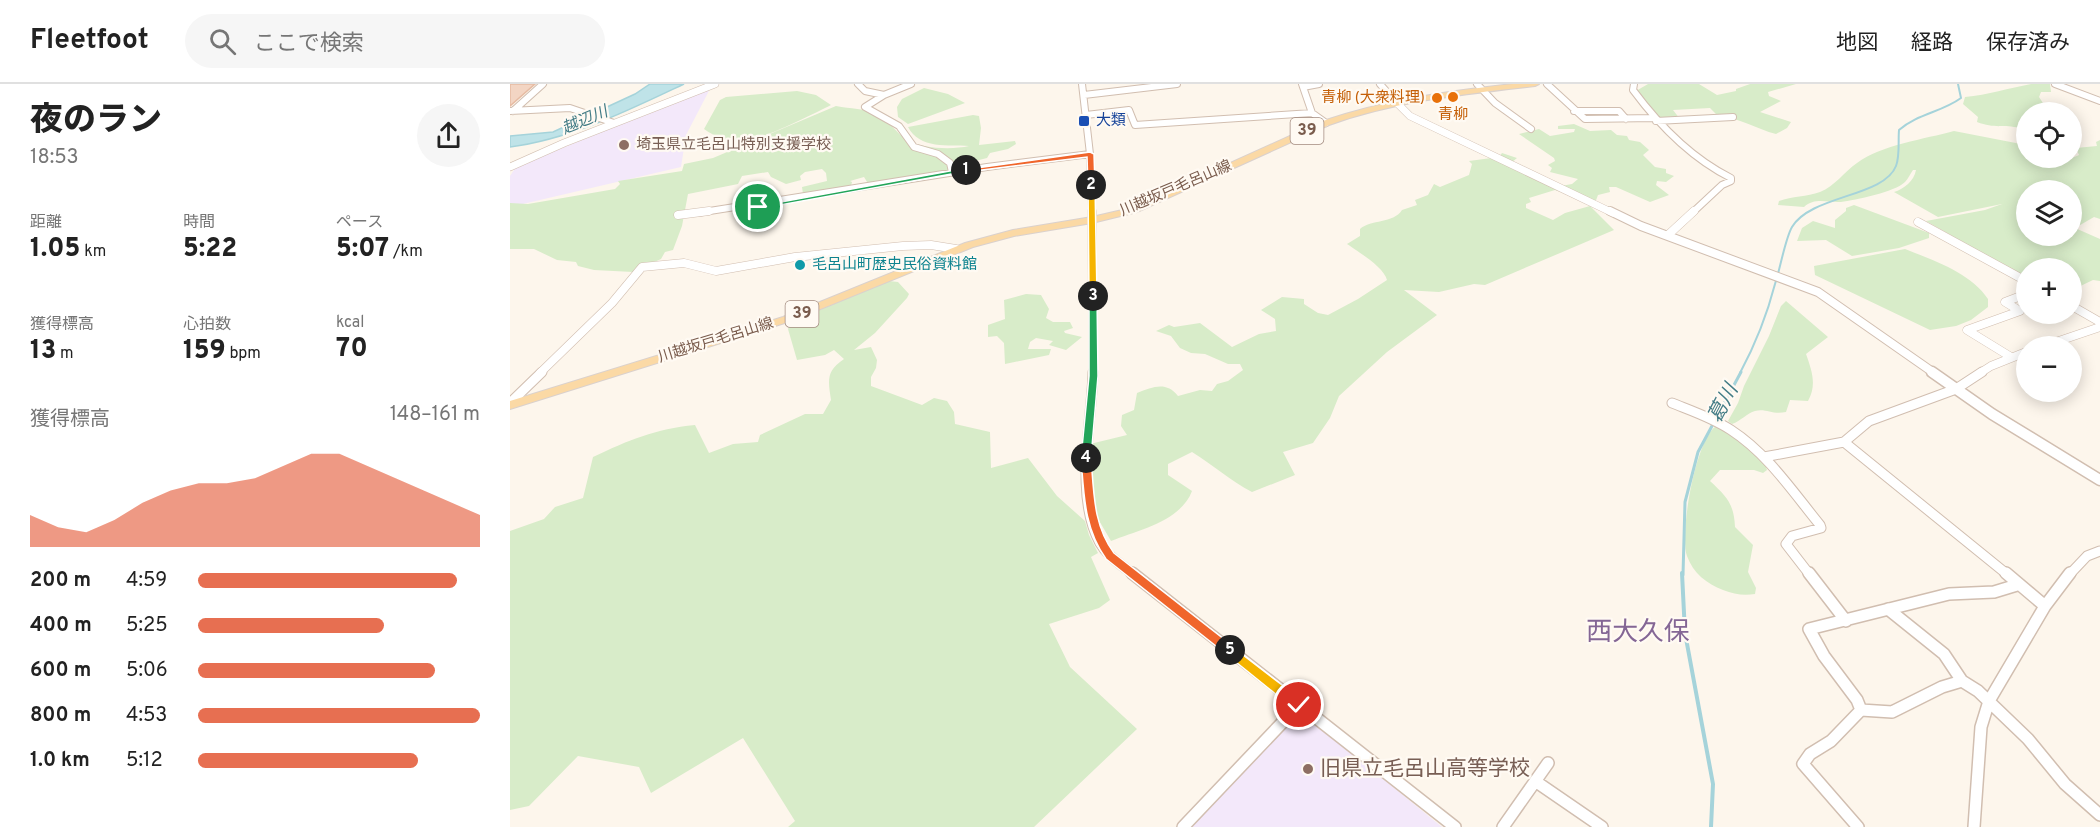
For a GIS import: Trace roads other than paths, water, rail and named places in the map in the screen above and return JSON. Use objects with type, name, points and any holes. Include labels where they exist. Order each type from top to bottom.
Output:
[{"type":"main road","name":"川越坂戸毛呂山線","points":[[510,404],[787,320],[956,249],[1012,233],[1092,220],[1140,207],[1326,123],[1358,111],[1395,101],[1479,87],[1534,84]]},
{"type":"street","points":[[511,111],[543,84]]},
{"type":"street","points":[[510,167],[612,122],[715,84]]},
{"type":"street","points":[[858,84],[865,91],[884,95]]},
{"type":"street","points":[[911,84],[884,95],[865,107],[899,126],[914,147],[938,154],[950,163],[952,172]]},
{"type":"street","points":[[1082,84],[1090,154],[1092,220],[1093,376],[1086,460],[1091,518],[1100,542],[1110,556],[1455,827]]},
{"type":"street","points":[[1084,95],[1177,84]]},
{"type":"street","points":[[1319,84],[1302,85],[1312,113],[1326,123]]},
{"type":"street","points":[[1380,84],[1410,116],[1441,132],[1641,226],[1818,292],[2032,441],[2100,480]]},
{"type":"street","points":[[1547,84],[1585,120],[1733,117]]},
{"type":"street","points":[[1634,84],[1633,90],[1656,120],[1711,168],[1730,177],[1731,181],[1722,185],[1668,235]]},
{"type":"street","points":[[2055,84],[2100,101]]},
{"type":"street","points":[[1479,87],[1498,106],[1531,129]]},
{"type":"street","points":[[511,111],[570,108],[612,122]]},
{"type":"street","points":[[1086,115],[1129,110],[1135,125],[1312,113]]},
{"type":"street","points":[[678,215],[758,207],[952,172],[1090,154]]},
{"type":"street","points":[[1918,222],[2016,276]]},
{"type":"street","points":[[510,404],[612,303],[642,267],[684,263],[716,271],[795,257],[903,246],[931,245],[956,249]]},
{"type":"street","points":[[2016,298],[2005,302],[2016,309]]},
{"type":"street","points":[[2011,357],[1967,330],[2016,312]]},
{"type":"street","points":[[2082,312],[2100,324]]},
{"type":"street","points":[[2069,336],[2100,324]]},
{"type":"street","points":[[1764,458],[1844,442],[1869,421],[1956,389],[1991,366],[2016,355]]},
{"type":"street","points":[[1672,403],[1736,433],[1764,458],[1821,525],[1821,528],[1792,536],[1786,544],[1846,621]]},
{"type":"street","points":[[1844,442],[1940,518],[2012,578],[2017,585],[2045,606]]},
{"type":"street","points":[[1974,827],[1981,727],[1989,701],[2045,606],[2077,564],[2087,556],[2100,551]]},
{"type":"street","points":[[1860,710],[1857,700],[1824,656],[1809,629],[1949,594],[1994,592],[2017,585]]},
{"type":"street","points":[[1888,609],[1944,654],[1962,681],[1989,701],[2038,749],[2065,784],[2100,815]]},
{"type":"street","points":[[1860,710],[1892,712],[1942,687],[1962,681]]},
{"type":"street","points":[[1183,827],[1299,705]]},
{"type":"street","points":[[1858,827],[1803,764],[1810,754],[1831,741],[1860,710]]},
{"type":"street","points":[[1503,827],[1548,762]]},
{"type":"street","points":[[1535,781],[1602,827]]},
{"type":"water","name":"越辺川","points":[[650,84],[684,84],[577,130],[510,147],[510,136],[553,132],[635,94]]},
{"type":"waterway","name":"葛川","points":[[1740,373],[1756,341],[1792,227],[1801,216],[1815,208],[1877,184],[1889,176],[1897,162],[1899,130],[1914,120],[1961,98],[1958,84]]},
{"type":"waterway","name":"葛川","points":[[1683,575],[1685,502],[1698,452],[1741,372]]},
{"type":"waterway","name":"葛川","points":[[1682,573],[1685,633],[1713,784],[1711,827]]},
{"type":"place","name":"青柳","points":[[1453,97]]},
{"type":"place","name":"青柳 (大衆料理)","points":[[1437,98]]},
{"type":"place","name":"大類","points":[[1084,121]]},
{"type":"place","name":"埼玉県立毛呂山特別支援学校","points":[[624,145]]},
{"type":"place","name":"毛呂山町歴史民俗資料館","points":[[800,265]]},
{"type":"place","name":"旧県立毛呂山高等学校","points":[[1308,769]]},
{"type":"district","name":"西大久保","points":[[1638,633]]}]
